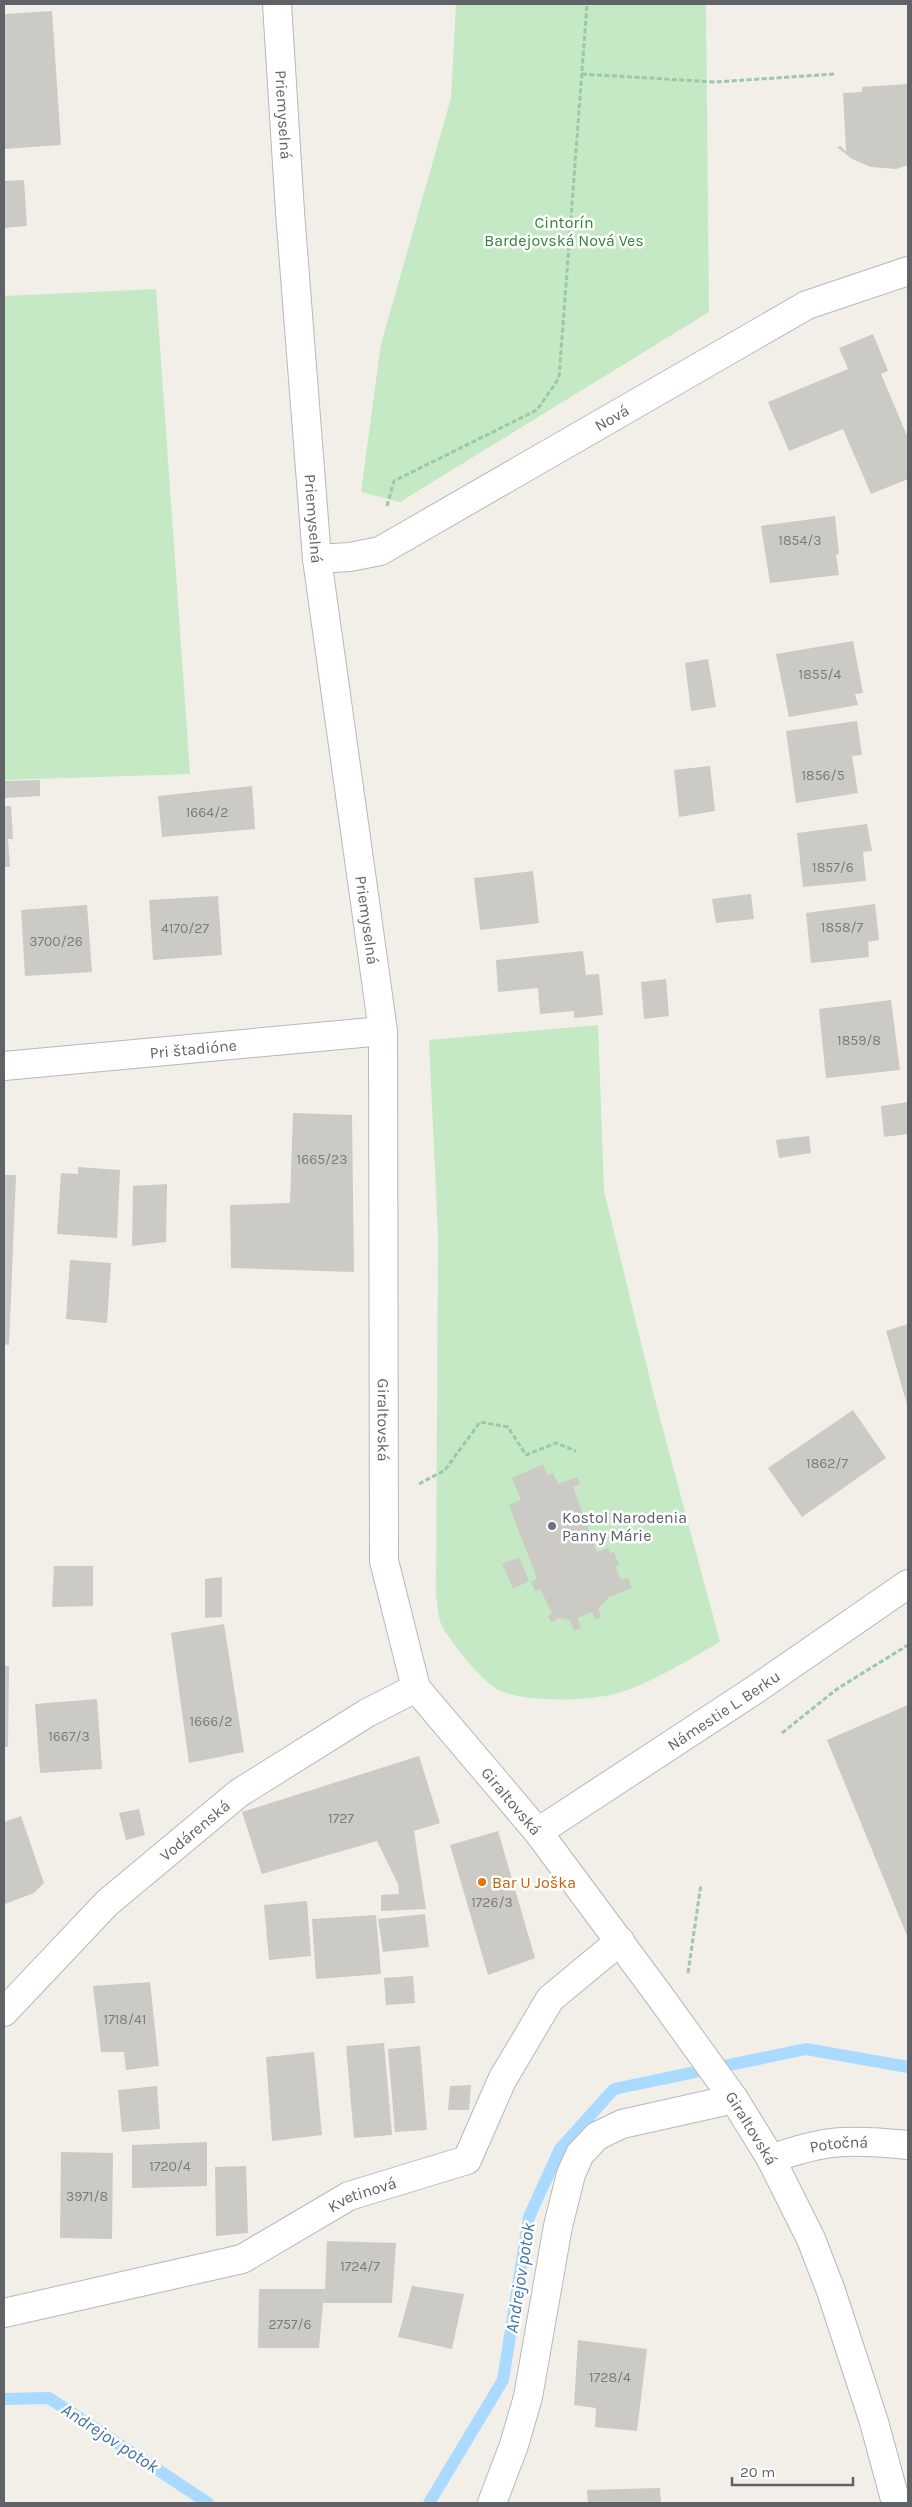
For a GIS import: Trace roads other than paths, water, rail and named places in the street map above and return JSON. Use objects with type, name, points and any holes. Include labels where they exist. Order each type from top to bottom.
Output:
[{"type":"street","name":"Priemyselná","points":[[277,4],[290,212],[317,560],[383,1031]]},
{"type":"street","name":"Nová","points":[[317,560],[350,557],[380,551],[807,305],[908,271]]},
{"type":"street","name":"Pri štadióne","points":[[4,1066],[383,1031]]},
{"type":"street","name":"Giraltovská","points":[[383,1031],[384,1560],[416,1688],[538,1832],[668,2006],[734,2099],[771,2158],[811,2239],[831,2291],[874,2422],[896,2503]]},
{"type":"street","name":"Námestie L. Berku","points":[[538,1832],[756,1689],[908,1584]]},
{"type":"street","name":"Vodárenská","points":[[4,2012],[107,1903],[239,1793],[367,1712],[416,1688]]},
{"type":"street","name":"Kvetinová","points":[[4,2313],[242,2259],[348,2196],[467,2160],[502,2080],[550,1999],[620,1941]]},
{"type":"street","points":[[492,2503],[528,2397],[558,2226],[571,2174],[580,2154],[597,2136],[622,2124],[734,2099]]},
{"type":"street","name":"Potočná","points":[[771,2158],[807,2146],[831,2141],[864,2140],[908,2145]]},
{"type":"waterway","name":"Andrejov potok","points":[[429,2503],[503,2380],[529,2217],[560,2149],[614,2089],[806,2049],[908,2067]]},
{"type":"waterway","name":"Andrejov potok","points":[[4,2399],[49,2398],[208,2503]]},
{"type":"place","name":"Kostol Narodenia Panny Márie","points":[[552,1526]]},
{"type":"place","name":"Bar U Joška","points":[[482,1882]]},
{"type":"park label","name":"Cintorín Bardejovská Nová Ves","points":[[564,231]]}]
